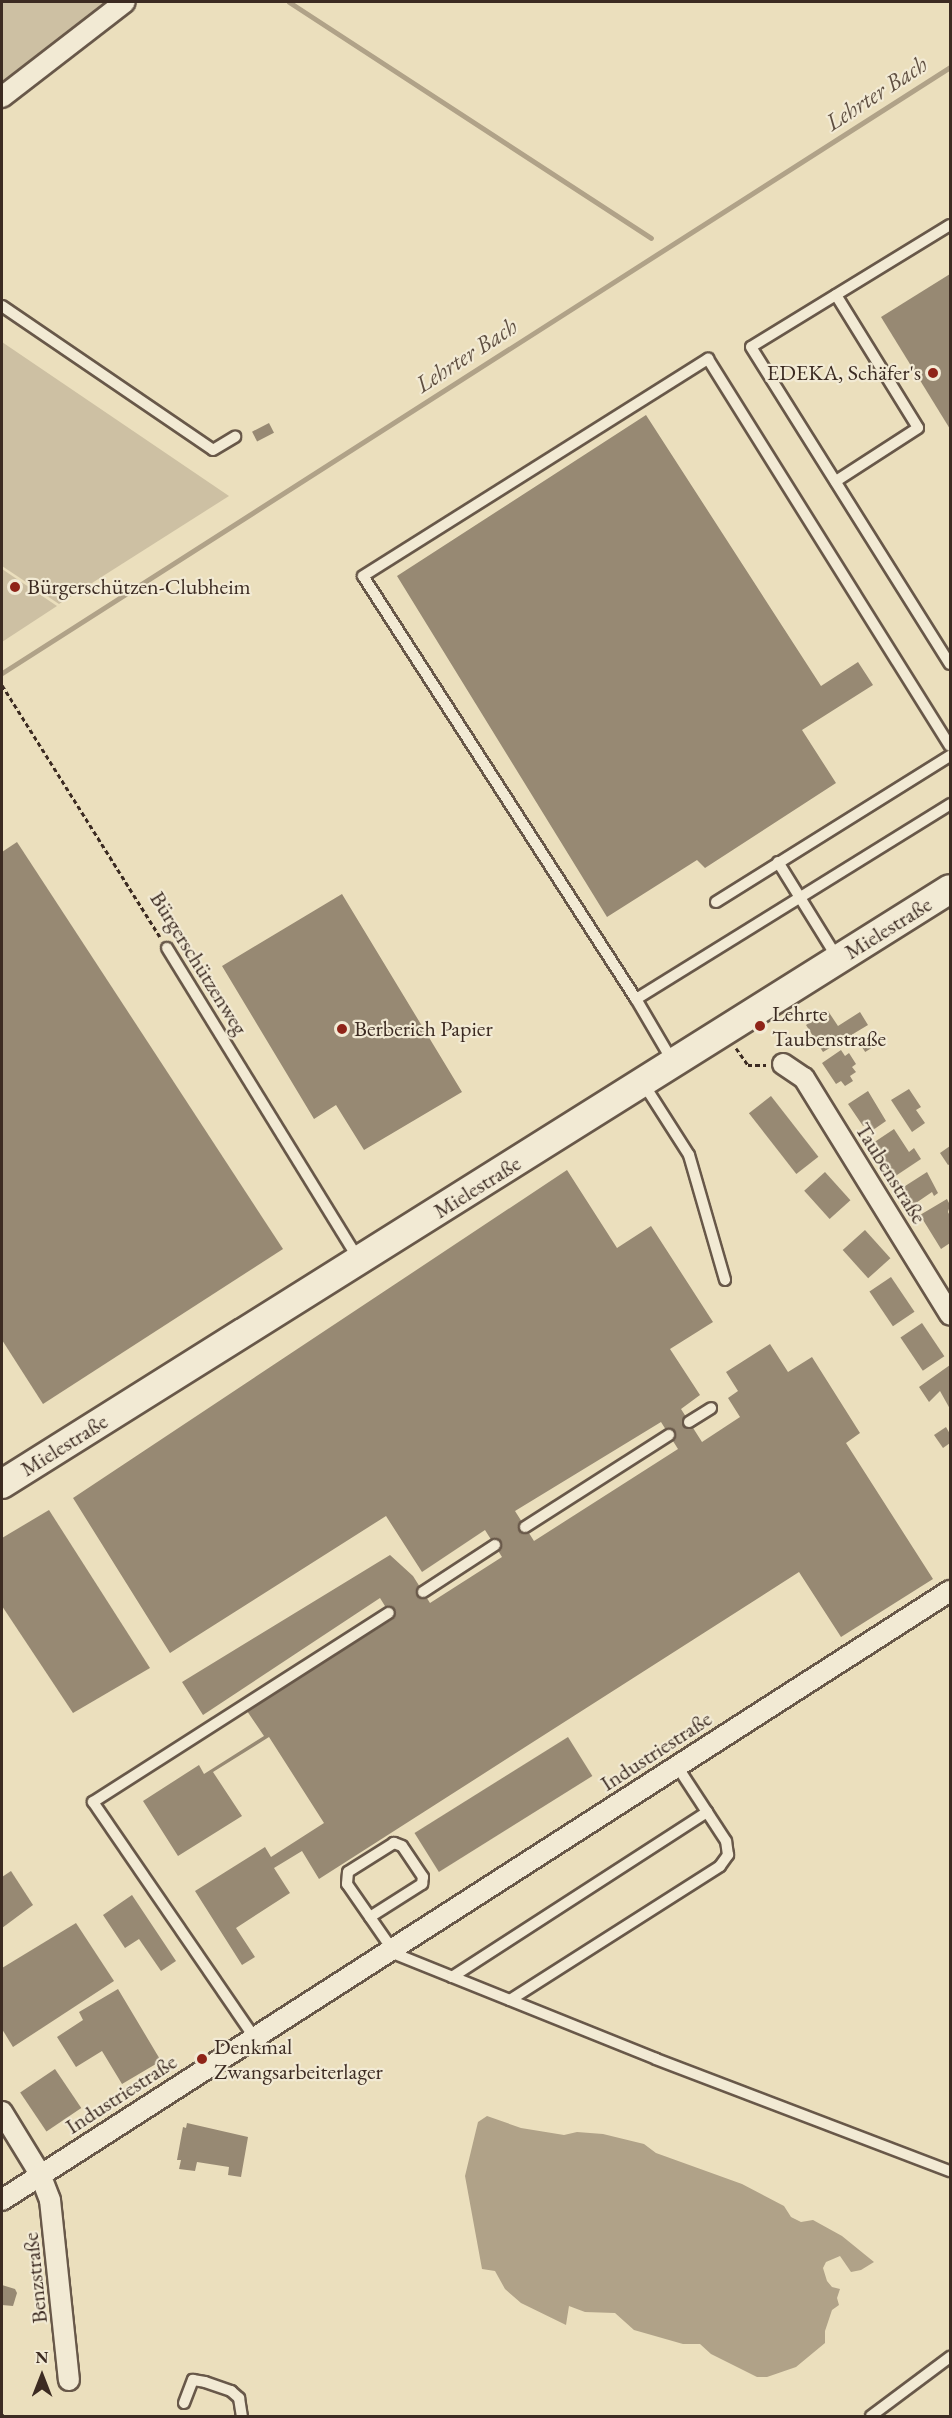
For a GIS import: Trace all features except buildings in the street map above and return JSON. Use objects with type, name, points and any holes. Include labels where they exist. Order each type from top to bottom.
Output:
[{"type":"street","points":[[2,97],[125,2]]},
{"type":"street","name":"Mielestraße","points":[[2,1484],[951,889]]},
{"type":"street","name":"Taubenstraße","points":[[783,1064],[804,1078],[951,1314]]},
{"type":"street","name":"Industriestraße","points":[[2,2200],[951,1591]]},
{"type":"street","name":"Benzstraße","points":[[2,2112],[40,2174],[50,2200],[69,2380]]},
{"type":"lane","points":[[951,225],[751,347],[951,664]]},
{"type":"lane","points":[[836,295],[918,428],[836,481]]},
{"type":"lane","points":[[2,306],[213,450],[235,437]]},
{"type":"lane","points":[[674,1062],[636,999],[363,576],[708,359],[951,746]]},
{"type":"lane","points":[[716,902],[951,756]]},
{"type":"lane","points":[[636,999],[951,804]]},
{"type":"lane","points":[[778,862],[839,959]]},
{"type":"lane","name":"Bürgerschützenweg","points":[[167,948],[360,1261]]},
{"type":"lane","points":[[643,1082],[689,1155],[725,1280]]},
{"type":"lane","points":[[689,1422],[711,1408]]},
{"type":"lane","points":[[525,1527],[669,1435]]},
{"type":"lane","points":[[423,1592],[495,1545]]},
{"type":"lane","points":[[254,2037],[93,1802],[389,1613]]},
{"type":"lane","points":[[510,2000],[720,1866],[728,1855],[726,1841],[677,1766]]},
{"type":"lane","points":[[452,1977],[707,1812]]},
{"type":"lane","points":[[370,1917],[422,1884],[423,1877],[402,1846],[394,1843],[348,1872],[347,1884],[390,1950],[510,2000],[951,2171]]},
{"type":"lane","points":[[871,2416],[951,2357]]},
{"type":"lane","points":[[184,2403],[193,2380],[205,2382],[231,2391],[239,2398],[242,2416]]},
{"type":"path","name":"Bürgerschützenweg","points":[[2,686],[167,948]]},
{"type":"path","points":[[725,1030],[748,1065],[783,1064]]},
{"type":"shaded area","points":[[2,2],[117,2],[2,94]]},
{"type":"shaded area","points":[[2,342],[229,496],[59,604],[2,566]]},
{"type":"shaded area","name":"Bürgerschützen-Clubheim","points":[[2,569],[57,606],[2,642]]},
{"type":"shaded area","points":[[487,2116],[521,2128],[564,2135],[577,2132],[603,2134],[644,2144],[656,2153],[742,2184],[784,2206],[791,2217],[801,2222],[813,2220],[842,2236],[874,2262],[861,2270],[851,2272],[840,2256],[826,2262],[823,2268],[827,2281],[832,2287],[840,2289],[837,2298],[839,2305],[832,2310],[825,2331],[825,2343],[796,2367],[767,2377],[757,2377],[711,2354],[700,2344],[683,2344],[634,2330],[615,2313],[585,2312],[569,2306],[566,2325],[521,2303],[505,2289],[495,2271],[482,2269],[465,2176],[478,2122]]},
{"type":"waterway","points":[[289,2],[651,238]]},
{"type":"waterway","name":"Lehrter Bach","points":[[2,673],[950,67]]},
{"type":"place","name":"EDEKA, Schäfer's","points":[[933,373]]},
{"type":"place","name":"Bürgerschützen-Clubheim","points":[[15,587]]},
{"type":"place","name":"Lehrte Taubenstraße","points":[[760,1026]]},
{"type":"place","name":"Berberich Papier","points":[[342,1029]]},
{"type":"place","name":"Denkmal Zwangsarbeiterlager","points":[[202,2059]]}]
